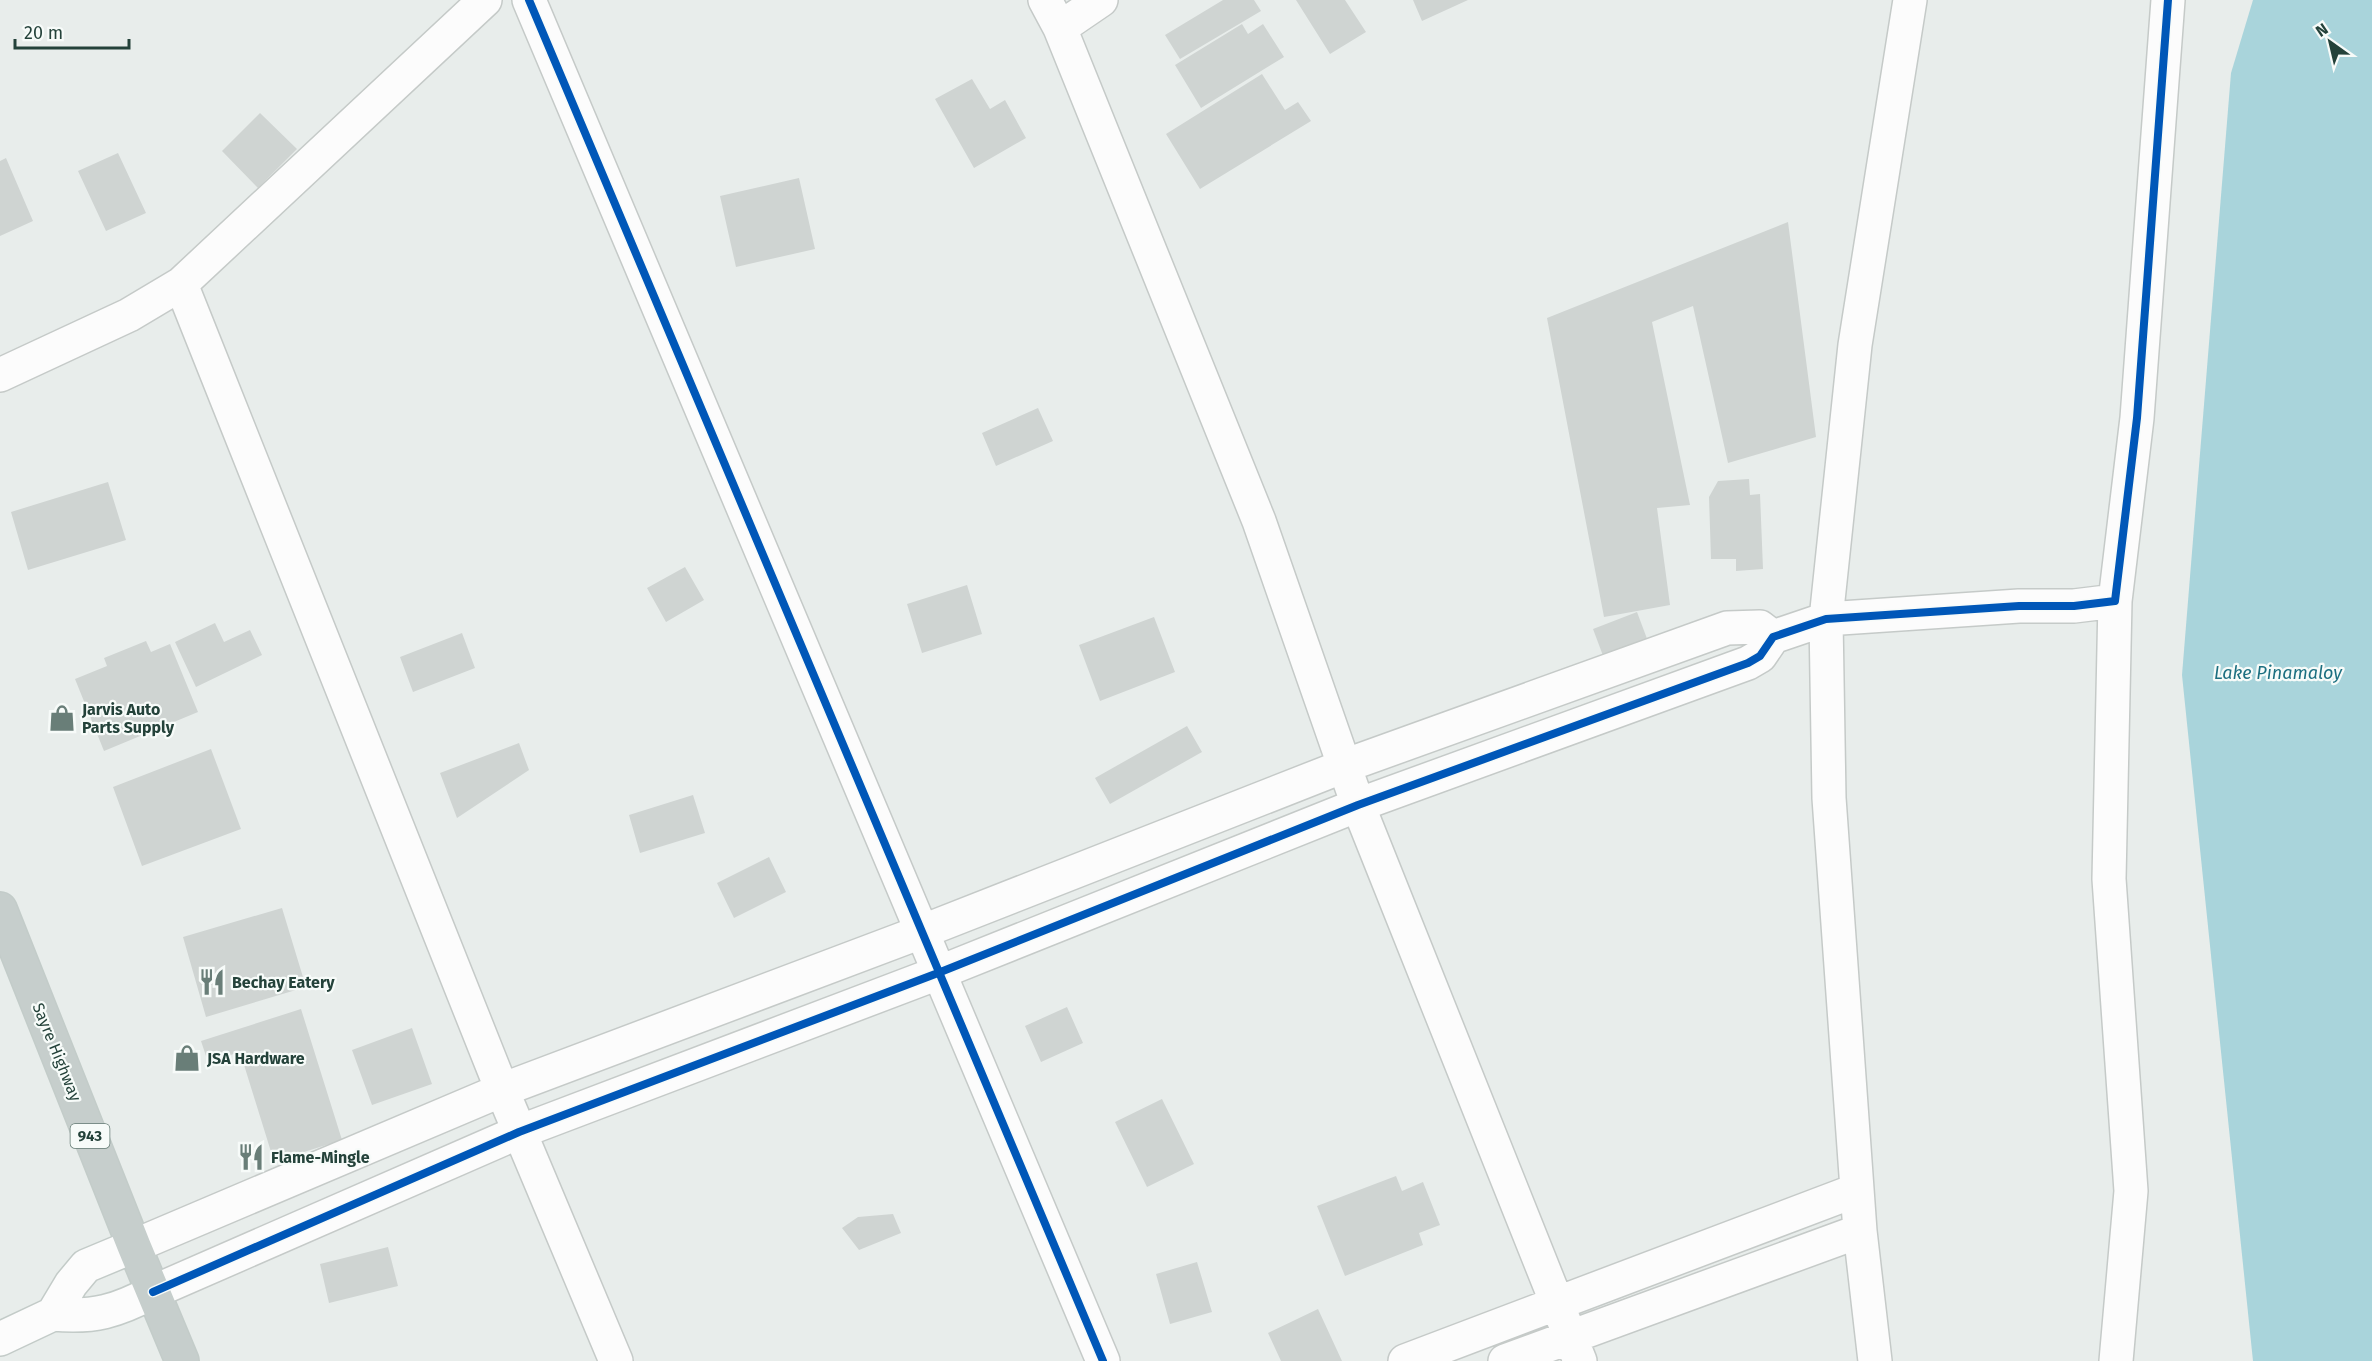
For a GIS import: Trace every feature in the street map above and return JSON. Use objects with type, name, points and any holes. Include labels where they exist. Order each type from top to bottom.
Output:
[{"type":"highway","name":"Sayre Highway","points":[[0,909],[182,1361]]},
{"type":"street","points":[[0,375],[129,315],[181,284],[486,0]]},
{"type":"street","points":[[529,0],[1103,1361]]},
{"type":"street","points":[[1101,0],[1053,14],[1259,521],[1358,805],[1575,1349]]},
{"type":"street","points":[[1875,1361],[1860,1230],[1829,798],[1826,619],[1855,345],[1910,0]]},
{"type":"street","points":[[2116,1361],[2131,1191],[2109,879],[2115,601],[2138,418],[2168,0]]},
{"type":"street","points":[[181,284],[502,1090],[616,1361]]},
{"type":"street","points":[[0,1338],[53,1314],[99,1315],[126,1306],[153,1292],[519,1132],[938,973],[1358,805],[1748,663],[1760,656],[1773,637],[1826,619],[2019,606],[2074,606],[2115,601]]},
{"type":"street","points":[[53,1314],[71,1284],[86,1266],[502,1090],[921,932],[1344,766],[1727,628],[1760,627],[1773,637]]},
{"type":"street","points":[[1405,1361],[1857,1190]]},
{"type":"street","points":[[1505,1361],[1575,1349],[1860,1230]]},
{"type":"water","name":"Lake Pinamaloy","points":[[2253,0],[2372,0],[2372,1361],[2253,1361],[2182,675],[2231,73]]},
{"type":"building","points":[[1223,0],[1254,0],[1261,11],[1180,59],[1165,35]]},
{"type":"building","points":[[1296,0],[1345,0],[1366,32],[1330,54]]},
{"type":"building","points":[[1413,0],[1468,0],[1422,21]]},
{"type":"building","points":[[1242,24],[1248,34],[1263,24],[1284,57],[1201,108],[1175,65]]},
{"type":"building","points":[[1262,74],[1285,110],[1298,102],[1311,121],[1200,189],[1166,134]]},
{"type":"building","points":[[972,79],[990,109],[1005,100],[1026,138],[974,168],[935,99]]},
{"type":"building","points":[[260,113],[297,149],[258,188],[222,151]]},
{"type":"building","points":[[118,153],[146,213],[106,231],[78,171]]},
{"type":"building","points":[[6,158],[33,221],[0,236],[0,161]]},
{"type":"building","points":[[799,178],[815,249],[736,267],[720,196]]},
{"type":"building","points":[[1788,222],[1816,437],[1728,463],[1693,306],[1652,322],[1690,505],[1657,508],[1670,605],[1604,617],[1547,318]]},
{"type":"building","points":[[1038,408],[1053,441],[996,466],[982,433]]},
{"type":"building","points":[[1749,479],[1750,495],[1760,494],[1763,569],[1736,571],[1736,559],[1711,559],[1709,497],[1718,481]]},
{"type":"building","points":[[108,482],[126,540],[28,570],[11,512]]},
{"type":"building","points":[[685,567],[704,600],[666,622],[647,588]]},
{"type":"building","points":[[967,585],[982,634],[922,653],[907,604]]},
{"type":"building","points":[[1637,612],[1649,644],[1605,661],[1593,629]]},
{"type":"building","points":[[1154,617],[1175,672],[1100,701],[1079,645]]},
{"type":"building","points":[[215,623],[224,642],[250,630],[262,655],[196,687],[175,642]]},
{"type":"building","points":[[462,633],[475,668],[413,692],[400,657]]},
{"type":"building","points":[[146,641],[151,652],[170,644],[198,712],[104,751],[75,679],[107,666],[104,658]]},
{"type":"building","points":[[1187,726],[1202,752],[1110,804],[1095,778]]},
{"type":"building","points":[[519,743],[529,770],[457,818],[440,773]]},
{"type":"building","points":[[211,749],[241,829],[142,866],[113,787]]},
{"type":"building","points":[[693,795],[705,833],[640,853],[629,815]]},
{"type":"building","points":[[769,857],[786,892],[734,918],[717,883]]},
{"type":"building","points":[[282,908],[306,987],[206,1017],[183,937]]},
{"type":"building","points":[[1067,1007],[1083,1043],[1041,1062],[1025,1026]]},
{"type":"building","points":[[301,1009],[342,1140],[285,1158],[272,1155],[240,1052],[208,1062],[201,1041]]},
{"type":"building","points":[[412,1028],[432,1084],[372,1105],[352,1050]]},
{"type":"building","points":[[1162,1099],[1194,1164],[1147,1187],[1115,1122]]},
{"type":"building","points":[[1396,1176],[1402,1191],[1423,1182],[1440,1225],[1419,1233],[1423,1245],[1345,1276],[1317,1206]]},
{"type":"building","points":[[893,1214],[901,1233],[859,1250],[842,1228],[858,1217]]},
{"type":"building","points":[[388,1247],[398,1286],[329,1303],[320,1264]]},
{"type":"building","points":[[1197,1262],[1212,1312],[1170,1324],[1156,1274]]},
{"type":"building","points":[[1318,1309],[1342,1361],[1281,1361],[1268,1333]]},
{"type":"cycle path","points":[[529,0],[1103,1361]]},
{"type":"cycle path","points":[[153,1292],[519,1132],[938,973],[1358,805],[1748,663],[1760,656],[1773,637],[1826,619],[2019,606],[2074,606],[2115,601],[2137,418],[2168,0]]},
{"type":"place","name":"Jarvis Auto Parts Supply","points":[[62,718]]},
{"type":"place","name":"Bechay Eatery","points":[[212,982]]},
{"type":"place","name":"JSA Hardware","points":[[187,1058]]},
{"type":"place","name":"Flame-Mingle","points":[[251,1157]]}]
